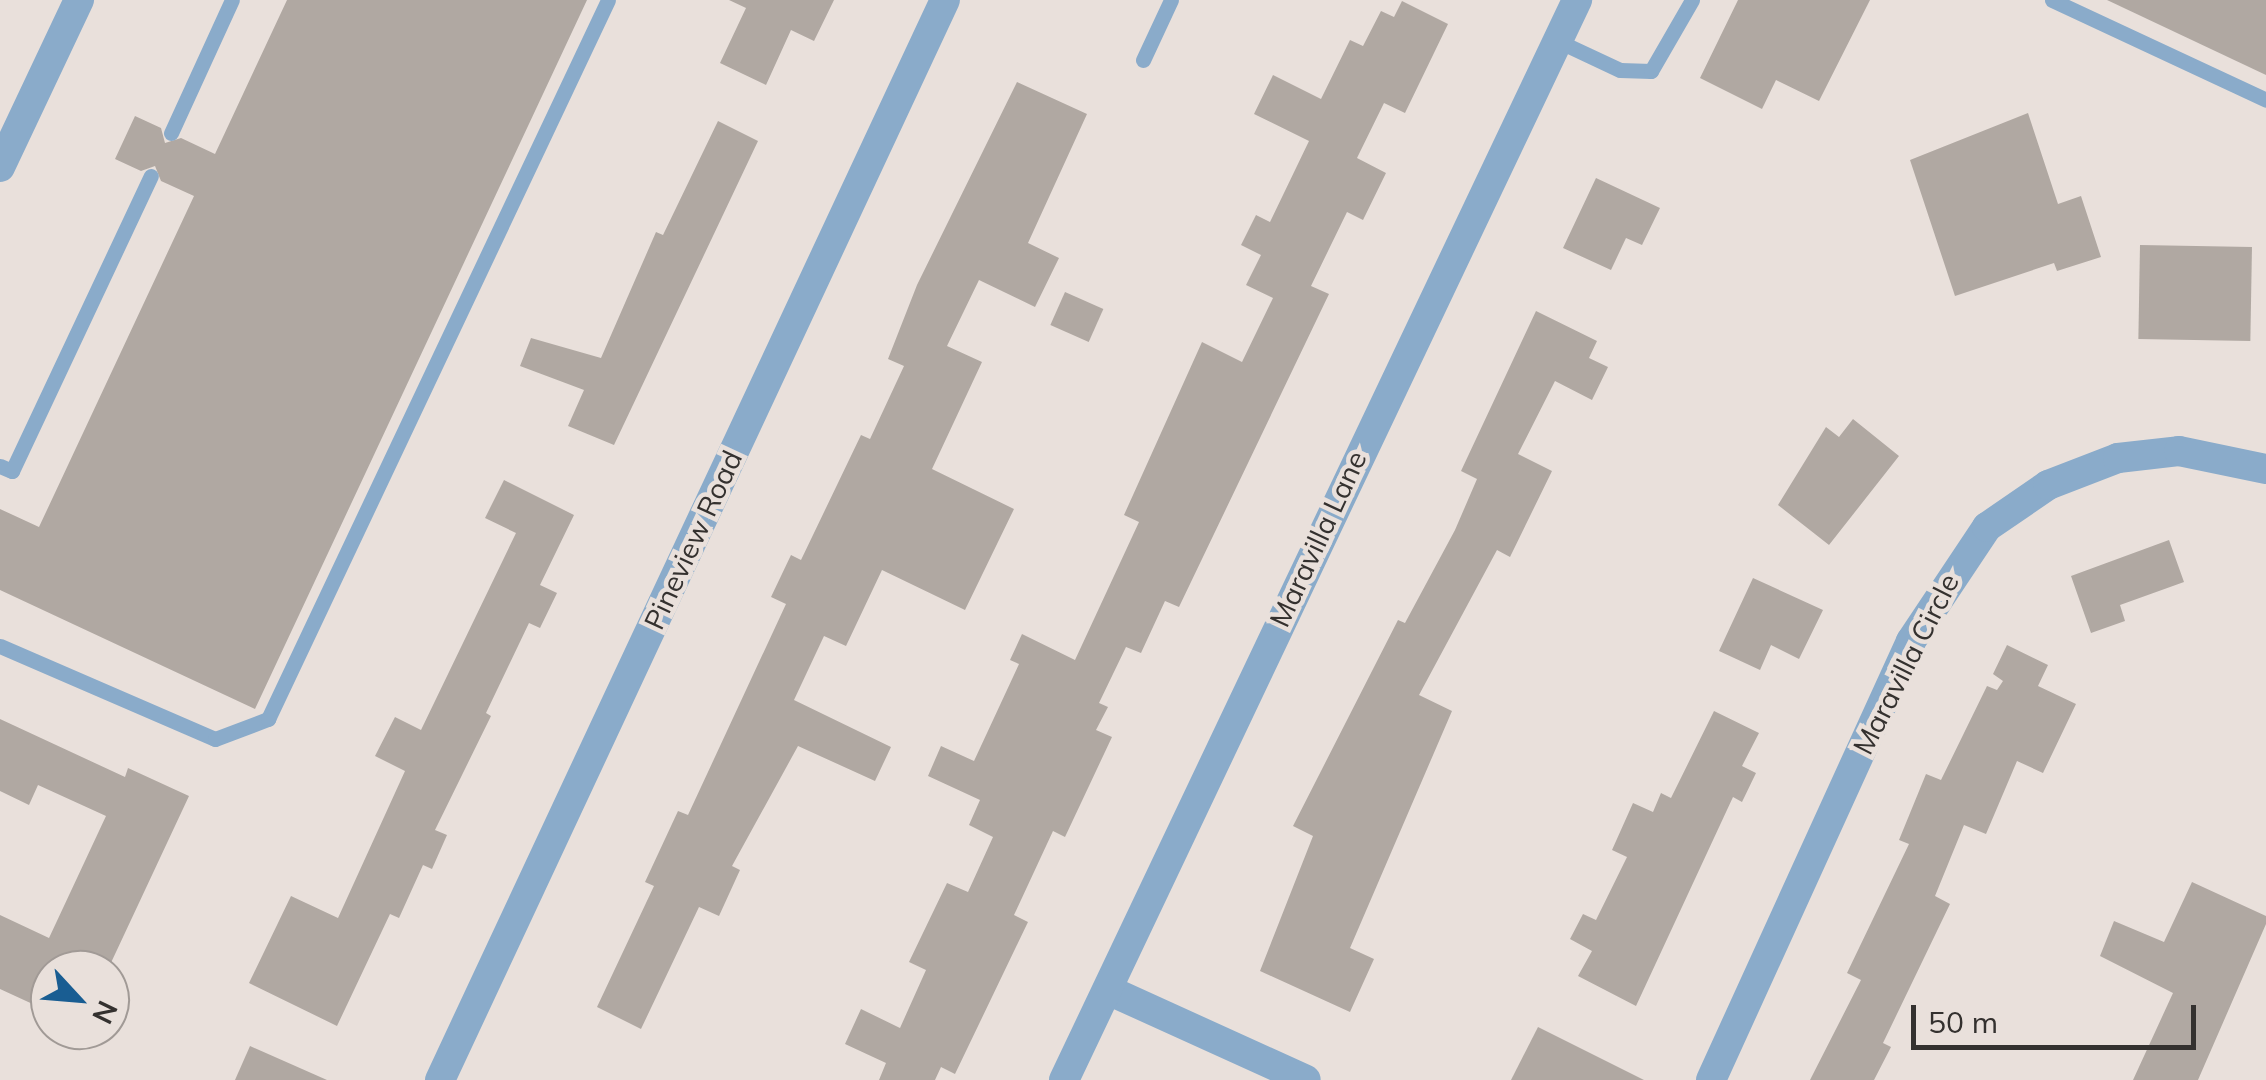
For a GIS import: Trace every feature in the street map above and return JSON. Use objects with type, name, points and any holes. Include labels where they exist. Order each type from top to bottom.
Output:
[{"type":"street","points":[[0,167],[78,0]]},
{"type":"street","name":"Pineview Road","points":[[440,1080],[945,0]]},
{"type":"street","name":"Maravilla Lane","points":[[1064,1080],[1577,0]]},
{"type":"street","name":"Maravilla Circle","points":[[1711,1080],[1911,641],[1987,527],[2048,485],[2118,458],[2179,451],[2266,469]]},
{"type":"street","points":[[1108,990],[1306,1080]]},
{"type":"lane","points":[[171,133],[232,0]]},
{"type":"lane","points":[[0,646],[215,739],[268,719],[608,0]]},
{"type":"lane","points":[[1143,60],[1171,0]]},
{"type":"lane","points":[[1558,40],[1635,74],[1650,71],[1692,0]]},
{"type":"lane","points":[[2052,0],[2266,100]]},
{"type":"lane","points":[[0,466],[12,471],[151,176]]},
{"type":"building","points":[[287,0],[587,0],[255,709],[0,590],[0,509],[39,527],[194,196],[161,181],[155,166],[141,171],[115,159],[135,116],[161,128],[165,143],[181,138],[215,154]]},
{"type":"building","points":[[729,0],[834,0],[814,41],[791,30],[766,85],[720,63],[746,8]]},
{"type":"building","points":[[1738,0],[1870,0],[1819,101],[1776,80],[1762,109],[1700,78]]},
{"type":"building","points":[[2107,0],[2266,0],[2266,75]]},
{"type":"building","points":[[1402,1],[1448,24],[1405,113],[1384,103],[1357,158],[1386,173],[1363,220],[1347,212],[1311,286],[1329,294],[1179,607],[1165,601],[1141,653],[1126,647],[1099,703],[1108,707],[1096,730],[1112,737],[1065,837],[1053,831],[1014,915],[1028,922],[955,1074],[941,1067],[935,1080],[879,1080],[886,1063],[845,1044],[861,1009],[900,1028],[926,970],[909,962],[947,883],[968,892],[993,837],[969,825],[980,800],[928,776],[941,746],[974,761],[1019,664],[1010,660],[1022,634],[1075,660],[1139,522],[1124,515],[1202,342],[1242,362],[1273,298],[1246,285],[1261,255],[1241,245],[1256,215],[1270,222],[1309,141],[1254,114],[1273,75],[1321,99],[1350,40],[1363,46],[1381,11],[1394,17]]},
{"type":"building","points":[[1017,82],[1087,114],[1028,243],[1059,258],[1035,307],[979,280],[947,346],[982,362],[932,469],[1014,509],[965,610],[882,570],[846,646],[824,636],[794,700],[891,747],[875,781],[798,746],[732,866],[740,870],[719,916],[699,907],[641,1029],[597,1007],[654,886],[645,882],[678,811],[688,815],[786,604],[771,597],[791,555],[801,560],[861,435],[870,439],[904,366],[888,359],[917,285]]},
{"type":"building","points":[[2028,113],[2058,204],[2081,196],[2101,257],[2057,271],[2054,263],[1955,296],[1910,160]]},
{"type":"building","points":[[718,121],[758,141],[614,445],[568,426],[584,390],[520,366],[531,338],[601,358],[656,232],[663,235]]},
{"type":"building","points":[[1596,178],[1660,208],[1642,245],[1626,238],[1611,270],[1563,248]]},
{"type":"building","points":[[2140,245],[2252,247],[2250,341],[2138,339]]},
{"type":"building","points":[[1065,292],[1103,309],[1089,342],[1050,325]]},
{"type":"building","points":[[1536,311],[1597,341],[1589,358],[1608,367],[1592,400],[1555,381],[1518,454],[1552,471],[1510,557],[1497,550],[1419,695],[1452,711],[1350,948],[1374,959],[1350,1012],[1260,971],[1313,836],[1293,826],[1398,620],[1405,623],[1455,530],[1477,479],[1461,471]]},
{"type":"building","points":[[1853,419],[1899,456],[1829,545],[1778,505],[1826,427],[1839,437]]},
{"type":"building","points":[[504,480],[574,515],[540,585],[557,593],[540,628],[529,623],[486,713],[491,716],[435,830],[447,835],[432,869],[423,865],[399,918],[390,914],[337,1026],[249,983],[291,896],[338,918],[405,771],[375,756],[395,717],[421,730],[516,533],[485,518]]},
{"type":"building","points":[[2169,540],[2184,582],[2120,605],[2125,621],[2091,633],[2071,576]]},
{"type":"building","points":[[1753,578],[1823,610],[1799,659],[1771,645],[1760,670],[1719,651]]},
{"type":"building","points":[[2007,645],[2048,665],[2038,686],[2076,704],[2043,773],[2017,761],[1986,834],[1964,825],[1935,896],[1950,904],[1883,1043],[1891,1047],[1874,1080],[1810,1080],[1861,980],[1847,973],[1909,844],[1899,840],[1926,774],[1941,780],[1987,686],[1997,690],[2003,681],[1993,674]]},
{"type":"building","points":[[1714,711],[1759,733],[1742,766],[1756,773],[1742,802],[1733,797],[1636,1006],[1578,976],[1592,951],[1570,939],[1583,914],[1596,920],[1627,857],[1612,850],[1633,803],[1653,812],[1661,793],[1671,798]]},
{"type":"building","points":[[0,719],[125,777],[128,768],[189,796],[117,950],[30,950],[30,1003],[0,989],[0,915],[49,938],[106,816],[38,785],[29,805],[0,791]]},
{"type":"building","points":[[2192,882],[2266,916],[2266,924],[2198,1080],[2133,1080],[2173,993],[2100,956],[2114,921],[2164,942]]},
{"type":"building","points":[[1538,1027],[1644,1080],[1511,1080]]},
{"type":"building","points":[[250,1046],[327,1080],[235,1080]]}]
